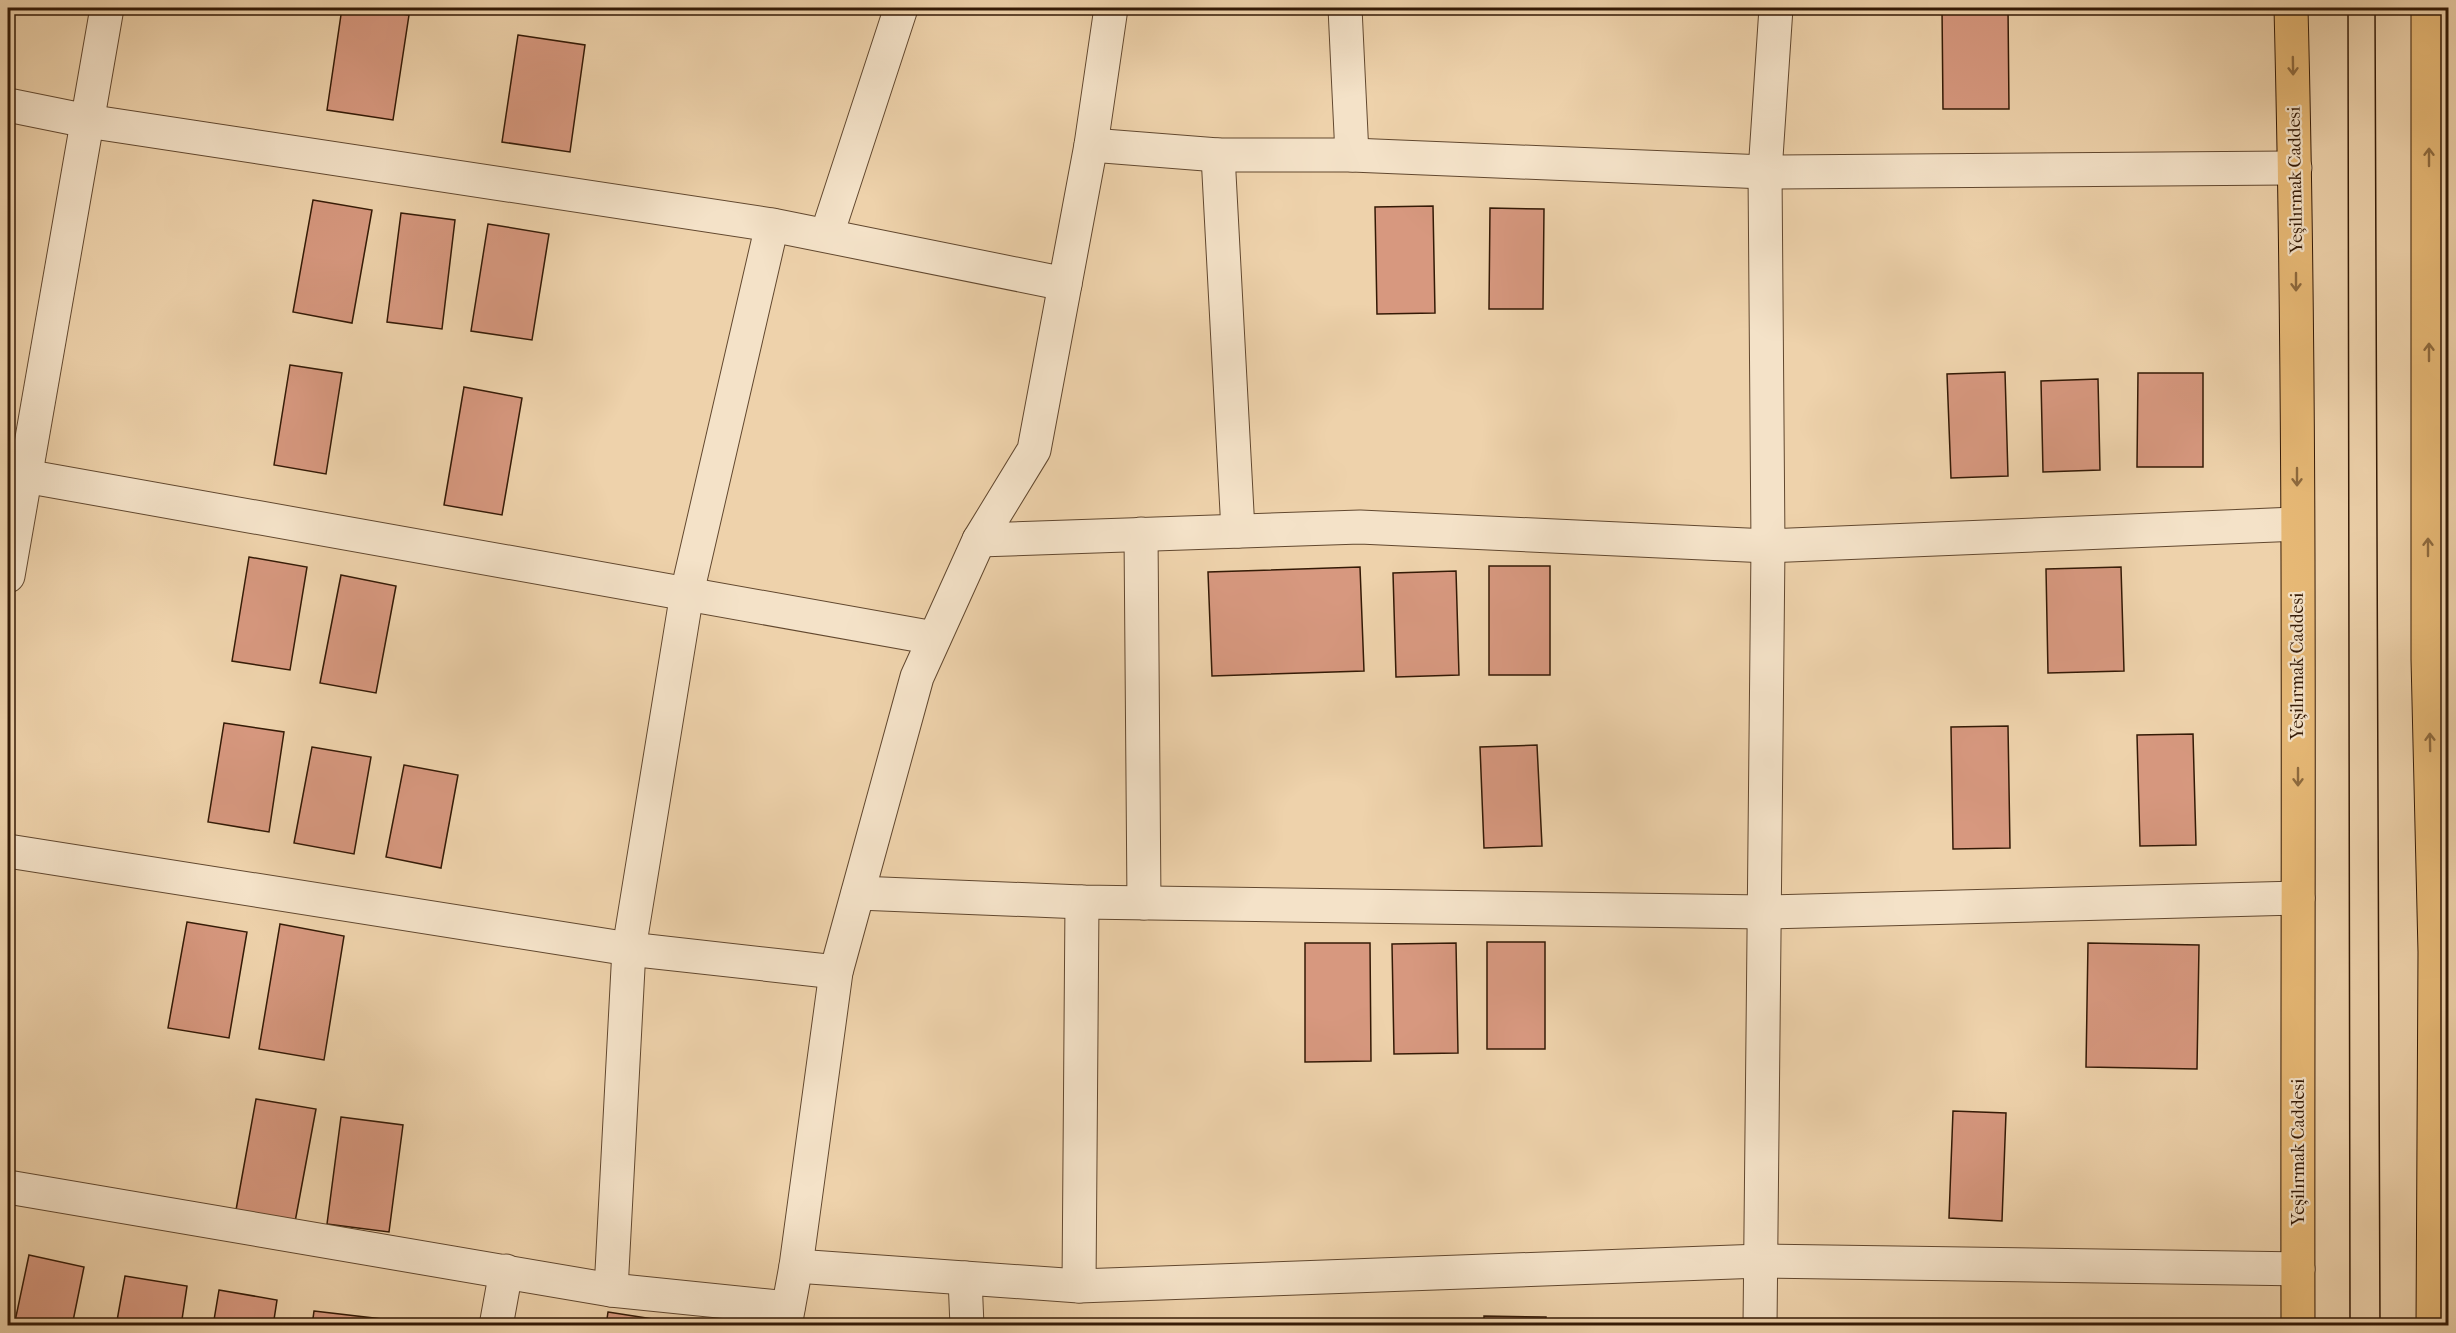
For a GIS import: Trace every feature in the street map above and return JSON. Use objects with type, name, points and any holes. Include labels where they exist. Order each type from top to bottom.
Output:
[{"type":"main road","name":"Yeşilırmak Caddesi","points":[[2291,8],[2295,168],[2297,524],[2298,1326]]},
{"type":"main road","points":[[2428,8],[2439,242],[2438,659],[2442,952],[2438,1312]]},
{"type":"street","points":[[8,576],[16,475],[87,121],[107,8]]},
{"type":"street","points":[[827,234],[901,8]]},
{"type":"street","points":[[8,1187],[610,1290],[787,1317],[836,972],[917,677],[979,540],[1034,450],[1091,146],[1111,8]]},
{"type":"street","points":[[1345,8],[1352,154]]},
{"type":"street","points":[[1760,1326],[1768,546],[1765,172],[1776,8]]},
{"type":"street","points":[[8,105],[87,121],[827,234],[1065,284]]},
{"type":"street","points":[[1091,146],[1218,155],[1352,154],[1765,172],[2295,168]]},
{"type":"street","points":[[1218,155],[1238,531]]},
{"type":"street","points":[[610,1290],[629,950],[687,593],[772,225]]},
{"type":"street","points":[[16,475],[934,638]]},
{"type":"street","points":[[979,540],[1360,527],[1768,546],[2297,524]]},
{"type":"street","points":[[1141,534],[1144,903]]},
{"type":"street","points":[[8,851],[629,950],[836,972]]},
{"type":"street","points":[[858,893],[1082,902],[1764,912],[2298,898]]},
{"type":"street","points":[[1079,1286],[1082,902]]},
{"type":"street","points":[[796,1266],[1079,1286],[1761,1261],[2298,1269]]},
{"type":"street","points":[[496,1326],[506,1271]]},
{"type":"street","points":[[965,1278],[967,1326]]},
{"type":"building","points":[[342,8],[360,8],[409,15],[393,120],[327,110]]},
{"type":"building","points":[[1942,8],[2008,8],[2009,109],[1943,109]]},
{"type":"building","points":[[518,35],[585,45],[570,152],[502,142]]},
{"type":"building","points":[[313,200],[372,210],[352,323],[293,312]]},
{"type":"building","points":[[1433,206],[1435,313],[1377,314],[1375,207]]},
{"type":"building","points":[[1490,208],[1544,209],[1543,309],[1489,309]]},
{"type":"building","points":[[401,213],[455,220],[442,329],[387,322]]},
{"type":"building","points":[[488,224],[549,234],[532,340],[471,331]]},
{"type":"building","points":[[290,365],[342,373],[326,474],[274,465]]},
{"type":"building","points":[[2005,372],[2008,476],[1951,478],[1947,374]]},
{"type":"building","points":[[2138,373],[2203,373],[2203,467],[2137,467]]},
{"type":"building","points":[[2098,379],[2100,470],[2043,472],[2041,381]]},
{"type":"building","points":[[464,387],[522,398],[502,515],[444,505]]},
{"type":"building","points":[[249,557],[307,567],[290,670],[232,661]]},
{"type":"building","points":[[1489,566],[1550,566],[1550,675],[1489,675]]},
{"type":"building","points":[[1360,567],[1364,671],[1212,676],[1208,572]]},
{"type":"building","points":[[2121,567],[2124,671],[2048,673],[2046,569]]},
{"type":"building","points":[[1456,571],[1459,675],[1396,677],[1393,573]]},
{"type":"building","points":[[341,575],[396,586],[376,693],[320,683]]},
{"type":"building","points":[[224,723],[284,732],[269,832],[208,822]]},
{"type":"building","points":[[2008,726],[2010,848],[1953,849],[1951,727]]},
{"type":"building","points":[[2193,734],[2196,845],[2140,846],[2137,735]]},
{"type":"building","points":[[1537,745],[1542,846],[1484,848],[1480,747]]},
{"type":"building","points":[[312,747],[371,757],[354,854],[294,843]]},
{"type":"building","points":[[404,765],[458,775],[441,868],[386,857]]},
{"type":"building","points":[[187,922],[247,932],[229,1038],[168,1028]]},
{"type":"building","points":[[280,924],[344,936],[324,1060],[259,1049]]},
{"type":"building","points":[[1487,942],[1545,942],[1545,1049],[1487,1049]]},
{"type":"building","points":[[1305,943],[1370,943],[1371,1061],[1305,1062]]},
{"type":"building","points":[[1456,943],[1458,1053],[1394,1054],[1392,944]]},
{"type":"building","points":[[2088,943],[2199,945],[2197,1069],[2086,1067]]},
{"type":"building","points":[[256,1099],[316,1109],[295,1222],[236,1210]]},
{"type":"building","points":[[1953,1111],[2006,1113],[2002,1221],[1949,1218]]},
{"type":"building","points":[[341,1117],[403,1125],[389,1232],[327,1224]]},
{"type":"building","points":[[29,1255],[84,1267],[72,1326],[14,1326]]},
{"type":"building","points":[[125,1276],[187,1286],[181,1326],[116,1326]]},
{"type":"building","points":[[219,1290],[277,1300],[273,1326],[213,1326]]},
{"type":"building","points":[[314,1311],[382,1319],[381,1326],[312,1326]]},
{"type":"building","points":[[608,1312],[698,1326],[606,1326]]},
{"type":"building","points":[[1484,1316],[1546,1317],[1546,1326],[1484,1326]]},
{"type":"building","points":[[382,1319],[420,1326],[381,1326]]},
{"type":"building","points":[[1272,1320],[1272,1326],[1213,1326],[1213,1321]]},
{"type":"building","points":[[1306,1321],[1372,1321],[1372,1326],[1306,1326]]},
{"type":"building","points":[[2193,1321],[2193,1326],[2060,1326],[2060,1322]]},
{"type":"building","points":[[1403,1323],[1456,1323],[1456,1326],[1403,1326]]},
{"type":"tram line","points":[[2348,8],[2350,1326]]},
{"type":"tram line","points":[[2375,8],[2380,1326]]}]
